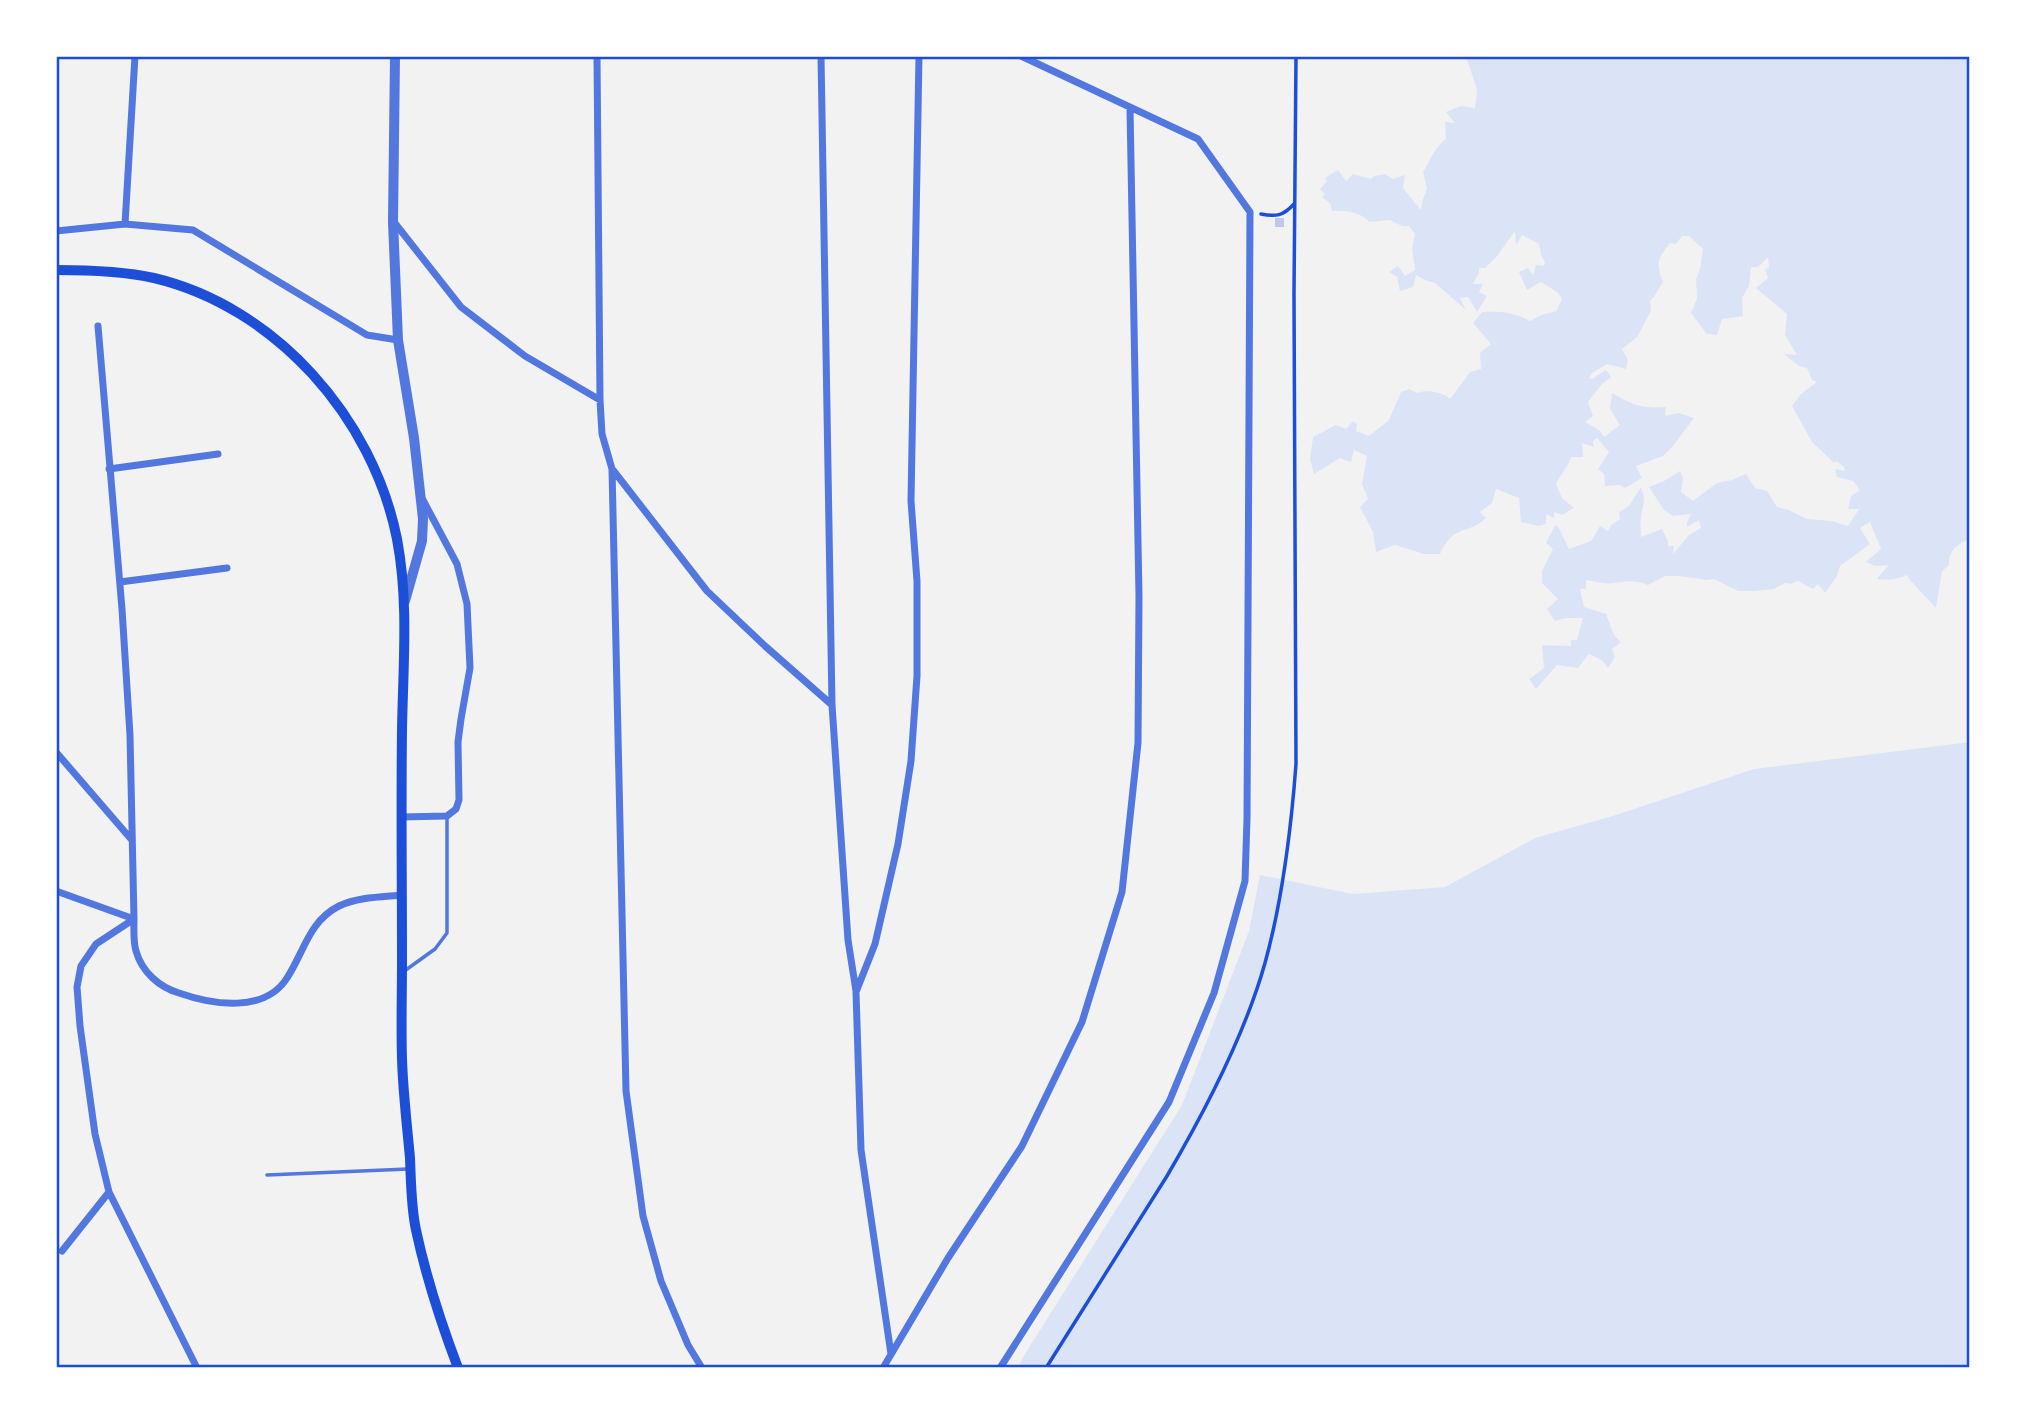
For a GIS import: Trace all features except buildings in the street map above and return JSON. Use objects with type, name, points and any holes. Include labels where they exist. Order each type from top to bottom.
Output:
[{"type":"main road","points":[[56,270],[86,270],[155,278],[215,300],[246,318],[302,363],[327,391],[362,444],[376,474],[397,540],[404,604],[402,1060],[415,1227],[458,1368]]},
{"type":"street","points":[[125,224],[135,56]]},
{"type":"street","points":[[395,56],[393,222],[398,340],[423,519],[422,541],[404,604]]},
{"type":"street","points":[[597,56],[600,400],[602,434],[612,469],[626,1091],[643,1216],[660,1281],[688,1345],[702,1368]]},
{"type":"street","points":[[821,56],[832,705],[848,940],[856,992],[861,1150],[891,1354]]},
{"type":"street","points":[[856,992],[875,944],[898,844],[911,761],[917,676],[917,581],[911,501],[919,56]]},
{"type":"street","points":[[1000,1368],[1169,1102],[1214,993],[1245,881],[1250,212],[1198,139],[1021,56]]},
{"type":"street","points":[[883,1368],[948,1258],[1022,1146],[1082,1022],[1122,892],[1138,743],[1139,596],[1130,108]]},
{"type":"street","points":[[393,222],[461,307],[525,356],[600,400]]},
{"type":"street","points":[[56,231],[125,224],[193,230],[367,335],[398,340]]},
{"type":"street","points":[[98,326],[130,735],[135,950],[144,969],[157,982],[190,997],[233,1004],[256,1000],[276,990],[287,979],[309,934],[322,918],[339,906],[361,899],[402,895]]},
{"type":"street","points":[[109,470],[218,454]]},
{"type":"street","points":[[612,469],[707,591],[832,705]]},
{"type":"street","points":[[401,817],[447,816],[456,809],[459,800],[458,742],[470,668],[467,604],[457,564],[421,495]]},
{"type":"street","points":[[120,582],[228,568]]},
{"type":"street","points":[[56,752],[132,840]]},
{"type":"street","points":[[56,891],[134,919]]},
{"type":"street","points":[[134,919],[96,944],[81,966],[77,987],[94,1134],[109,1192],[197,1368]]},
{"type":"street","points":[[62,1251],[109,1192]]},
{"type":"lane","points":[[402,973],[435,948],[447,933],[447,816]]},
{"type":"lane","points":[[267,1175],[410,1169]]},
{"type":"path","points":[[1250,212],[1277,216],[1295,202]]},
{"type":"shaded area","points":[[1466,56],[1970,56],[1970,539],[1955,548],[1949,565],[1942,571],[1936,608],[1907,575],[1877,579],[1889,565],[1875,566],[1866,562],[1881,549],[1870,522],[1860,528],[1870,544],[1840,566],[1837,576],[1825,593],[1818,584],[1813,589],[1798,581],[1785,583],[1774,589],[1738,591],[1714,579],[1679,576],[1665,576],[1648,585],[1627,581],[1607,584],[1586,580],[1586,589],[1580,589],[1584,607],[1606,614],[1614,635],[1621,642],[1612,649],[1615,657],[1608,668],[1602,660],[1589,654],[1578,668],[1557,665],[1536,689],[1529,679],[1544,668],[1542,645],[1571,646],[1571,640],[1577,640],[1583,618],[1555,621],[1547,609],[1558,599],[1542,583],[1542,571],[1553,549],[1546,543],[1555,525],[1569,549],[1591,541],[1600,526],[1608,531],[1611,525],[1620,519],[1619,512],[1629,506],[1641,487],[1644,500],[1641,537],[1662,529],[1668,546],[1674,546],[1673,554],[1689,535],[1701,528],[1699,520],[1687,527],[1691,514],[1673,516],[1664,510],[1649,487],[1680,471],[1683,478],[1681,492],[1693,501],[1717,483],[1746,474],[1755,488],[1767,491],[1777,507],[1807,519],[1832,521],[1848,526],[1859,509],[1848,509],[1851,496],[1860,490],[1853,481],[1837,477],[1835,469],[1845,471],[1844,467],[1833,462],[1812,442],[1792,406],[1801,394],[1817,382],[1812,380],[1807,368],[1799,366],[1784,354],[1797,355],[1785,335],[1787,314],[1756,288],[1768,278],[1765,270],[1769,267],[1768,257],[1758,267],[1751,267],[1749,286],[1742,298],[1743,316],[1722,319],[1717,335],[1707,334],[1691,313],[1697,298],[1696,279],[1703,249],[1689,236],[1682,236],[1676,244],[1670,243],[1662,253],[1659,271],[1663,282],[1650,301],[1651,311],[1637,337],[1622,349],[1628,360],[1626,369],[1607,364],[1592,373],[1589,378],[1592,379],[1606,370],[1611,377],[1588,402],[1593,416],[1585,422],[1599,430],[1604,437],[1620,425],[1610,409],[1612,393],[1638,405],[1666,407],[1665,416],[1679,413],[1694,418],[1663,456],[1636,466],[1642,478],[1625,488],[1620,485],[1605,486],[1604,474],[1598,469],[1609,452],[1597,438],[1593,441],[1594,447],[1582,443],[1583,457],[1571,457],[1556,484],[1562,498],[1574,508],[1562,515],[1554,512],[1554,518],[1546,514],[1546,524],[1539,526],[1521,522],[1519,498],[1496,489],[1492,503],[1480,512],[1486,518],[1473,527],[1456,533],[1440,554],[1424,554],[1395,545],[1376,552],[1373,532],[1360,507],[1368,499],[1362,484],[1367,456],[1354,450],[1351,462],[1340,458],[1314,474],[1310,459],[1313,437],[1336,425],[1346,429],[1353,421],[1357,424],[1356,431],[1369,436],[1389,420],[1401,392],[1409,389],[1417,393],[1439,393],[1450,399],[1470,372],[1481,369],[1480,353],[1491,344],[1473,323],[1482,312],[1507,313],[1530,321],[1556,311],[1562,299],[1557,292],[1541,282],[1527,290],[1519,272],[1528,268],[1533,275],[1536,265],[1544,266],[1545,263],[1539,244],[1522,235],[1516,245],[1515,231],[1497,256],[1485,268],[1479,268],[1473,284],[1483,284],[1479,292],[1487,296],[1477,312],[1468,297],[1460,298],[1466,310],[1435,283],[1416,275],[1413,287],[1400,291],[1397,277],[1389,272],[1398,266],[1405,276],[1415,270],[1412,248],[1415,234],[1409,226],[1402,226],[1390,220],[1369,222],[1347,211],[1332,211],[1330,203],[1322,197],[1325,194],[1320,189],[1327,181],[1325,178],[1338,170],[1346,181],[1353,174],[1371,179],[1385,174],[1393,179],[1405,175],[1403,188],[1421,210],[1427,189],[1423,172],[1435,150],[1446,139],[1445,122],[1455,123],[1446,112],[1461,106],[1475,108],[1477,90]]},
{"type":"shaded area","points":[[1970,742],[1970,1368],[1018,1368],[1182,1105],[1249,931],[1260,875],[1353,894],[1445,887],[1535,838],[1616,815],[1754,769]]}]
